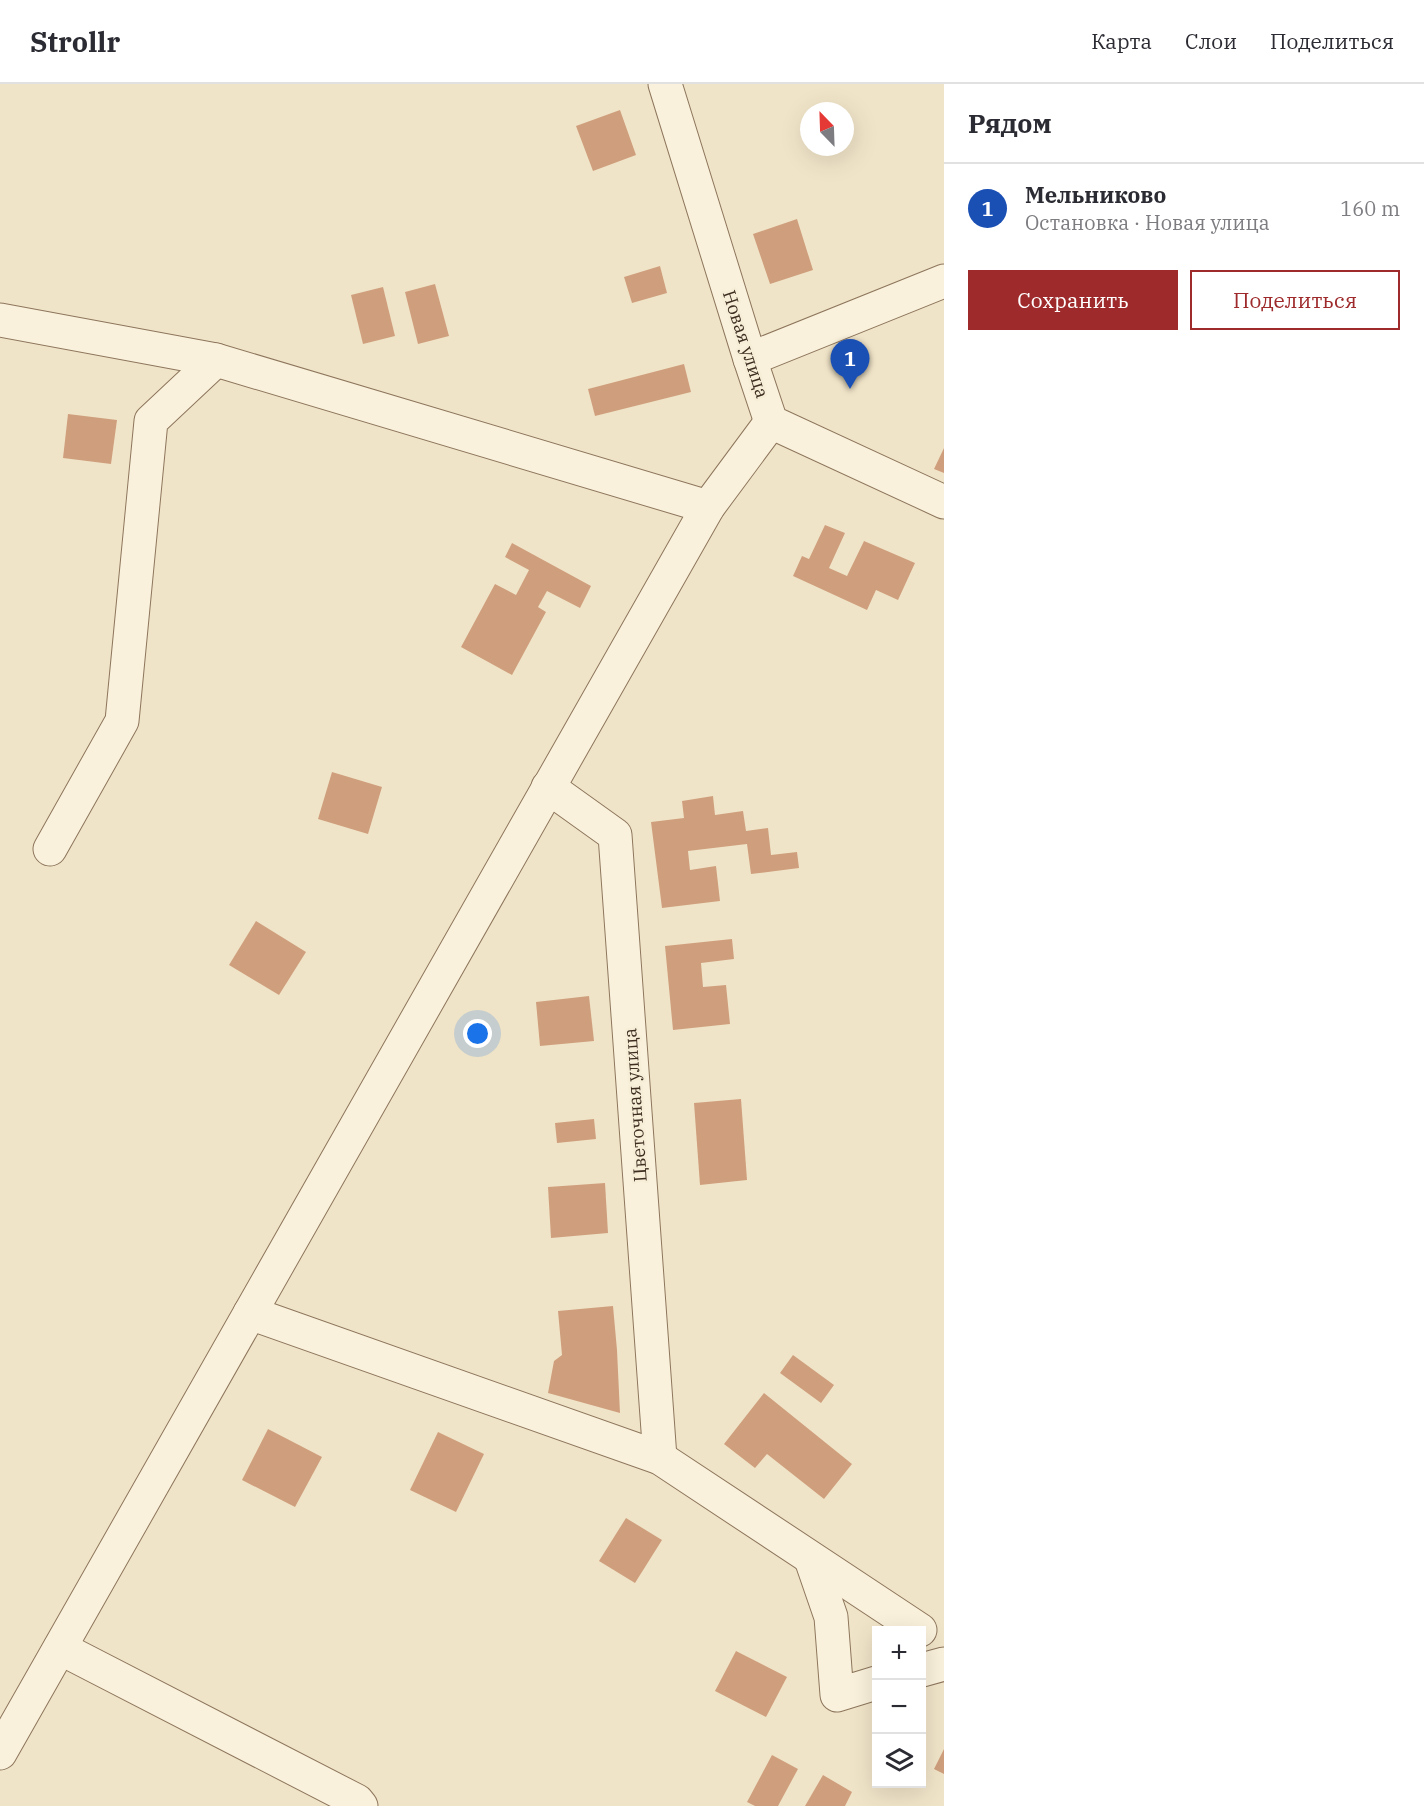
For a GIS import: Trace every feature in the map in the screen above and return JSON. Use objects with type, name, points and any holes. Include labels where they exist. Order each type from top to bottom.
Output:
[{"type":"street","name":"Новая улица","points":[[665,84],[771,422],[944,502]]},
{"type":"street","points":[[750,359],[944,281]]},
{"type":"street","points":[[0,320],[216,360],[708,507]]},
{"type":"street","points":[[50,849],[122,721],[151,421],[216,360]]},
{"type":"street","points":[[0,1753],[708,507],[771,422]]},
{"type":"street","name":"Цветочная улица","points":[[548,787],[615,834],[660,1458]]},
{"type":"street","points":[[250,1313],[660,1458],[913,1626]]},
{"type":"street","points":[[811,1559],[831,1617],[837,1695],[872,1684]]},
{"type":"street","points":[[926,1634],[944,1647]]},
{"type":"street","points":[[60,1648],[357,1801],[361,1806]]},
{"type":"street","points":[[926,1669],[944,1664]]},
{"type":"building","points":[[620,110],[636,155],[593,171],[576,126]]},
{"type":"building","points":[[797,219],[813,270],[770,284],[753,234]]},
{"type":"building","points":[[660,266],[667,293],[632,303],[624,277]]},
{"type":"building","points":[[435,284],[449,336],[418,344],[405,292]]},
{"type":"building","points":[[383,287],[395,336],[363,344],[351,295]]},
{"type":"building","points":[[684,364],[691,392],[595,416],[588,389]]},
{"type":"building","points":[[68,414],[117,420],[111,464],[63,458]]},
{"type":"building","points":[[944,448],[944,473],[934,469]]},
{"type":"building","points":[[825,525],[845,533],[829,568],[847,576],[864,541],[915,563],[898,600],[876,590],[867,610],[793,576],[802,556],[809,559]]},
{"type":"building","points":[[512,543],[591,586],[580,608],[547,591],[538,607],[546,612],[512,675],[461,647],[495,584],[516,595],[529,570],[505,557]]},
{"type":"building","points":[[332,772],[382,787],[368,834],[318,819]]},
{"type":"building","points":[[713,796],[715,815],[743,811],[746,831],[768,828],[771,855],[797,852],[799,868],[751,874],[747,844],[688,851],[690,870],[716,866],[720,901],[662,908],[651,822],[684,818],[682,801]]},
{"type":"building","points":[[256,921],[306,952],[279,995],[229,965]]},
{"type":"building","points":[[732,939],[734,959],[701,963],[703,987],[726,985],[730,1024],[673,1030],[665,946]]},
{"type":"building","points":[[589,996],[594,1041],[540,1046],[536,1002]]},
{"type":"building","points":[[741,1099],[747,1180],[700,1185],[694,1103]]},
{"type":"building","points":[[594,1119],[596,1139],[557,1143],[555,1123]]},
{"type":"building","points":[[605,1183],[608,1233],[551,1238],[548,1187]]},
{"type":"building","points":[[613,1306],[620,1413],[548,1393],[554,1361],[562,1355],[558,1311]]},
{"type":"building","points":[[793,1355],[834,1385],[821,1403],[780,1373]]},
{"type":"building","points":[[764,1393],[852,1464],[824,1499],[767,1454],[755,1468],[724,1444]]},
{"type":"building","points":[[268,1429],[322,1457],[295,1507],[242,1480]]},
{"type":"building","points":[[438,1432],[484,1454],[456,1512],[410,1490]]},
{"type":"building","points":[[626,1518],[662,1540],[635,1583],[599,1561]]},
{"type":"building","points":[[736,1651],[787,1677],[766,1717],[715,1691]]},
{"type":"building","points":[[944,1749],[944,1774],[934,1769]]},
{"type":"building","points":[[772,1755],[798,1769],[778,1806],[755,1806],[747,1802]]},
{"type":"building","points":[[823,1775],[852,1792],[845,1806],[805,1806]]},
{"type":"place","name":"Мельниково","points":[[850,389]]}]
